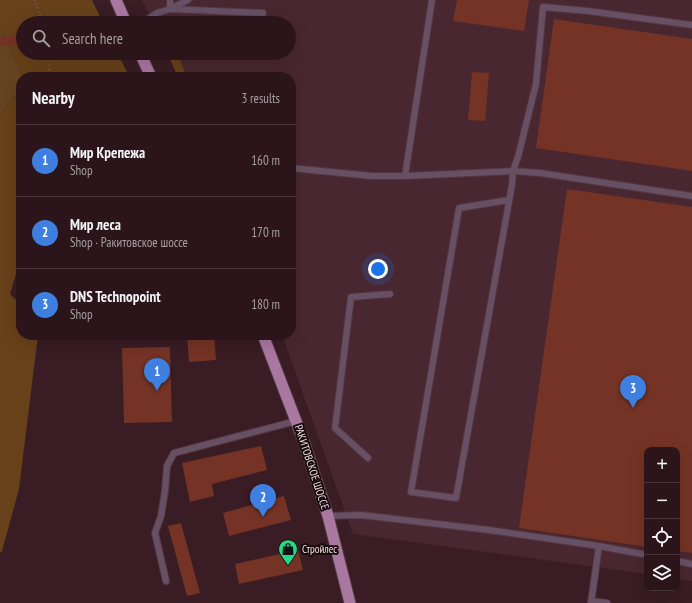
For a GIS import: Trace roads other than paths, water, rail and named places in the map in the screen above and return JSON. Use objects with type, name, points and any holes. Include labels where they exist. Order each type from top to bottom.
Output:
[{"type":"main road","points":[[116,0],[123,16]]},
{"type":"main road","points":[[143,60],[149,72]]},
{"type":"main road","name":"РАКИТОВСКОЕ ШОССЕ","points":[[265,340],[296,421],[328,516],[350,603]]},
{"type":"lane","points":[[170,0],[170,10]]},
{"type":"lane","points":[[170,10],[188,0]]},
{"type":"lane","points":[[405,176],[432,0]]},
{"type":"lane","points":[[509,200],[459,208],[411,492],[456,498],[509,200],[513,171],[518,157],[536,84],[543,7],[588,11],[692,25]]},
{"type":"lane","points":[[152,16],[157,13],[170,10],[263,13]]},
{"type":"lane","points":[[296,168],[372,176],[513,171],[540,173],[692,196]]},
{"type":"lane","points":[[368,458],[335,428],[351,297],[390,294]]},
{"type":"lane","points":[[166,580],[155,534],[161,516],[167,466],[174,453],[296,421]]},
{"type":"lane","points":[[328,516],[361,515],[489,530],[599,546],[644,555]]},
{"type":"lane","points":[[599,546],[591,602],[607,603]]},
{"type":"lane","points":[[680,562],[692,564]]},
{"type":"place","name":"Мир Крепежа","points":[[157,391]]},
{"type":"place","name":"DNS Technopoint","points":[[633,408]]},
{"type":"place","name":"Мир леса","points":[[263,517]]},
{"type":"place","name":"Стройлес","points":[[288,566]]}]
